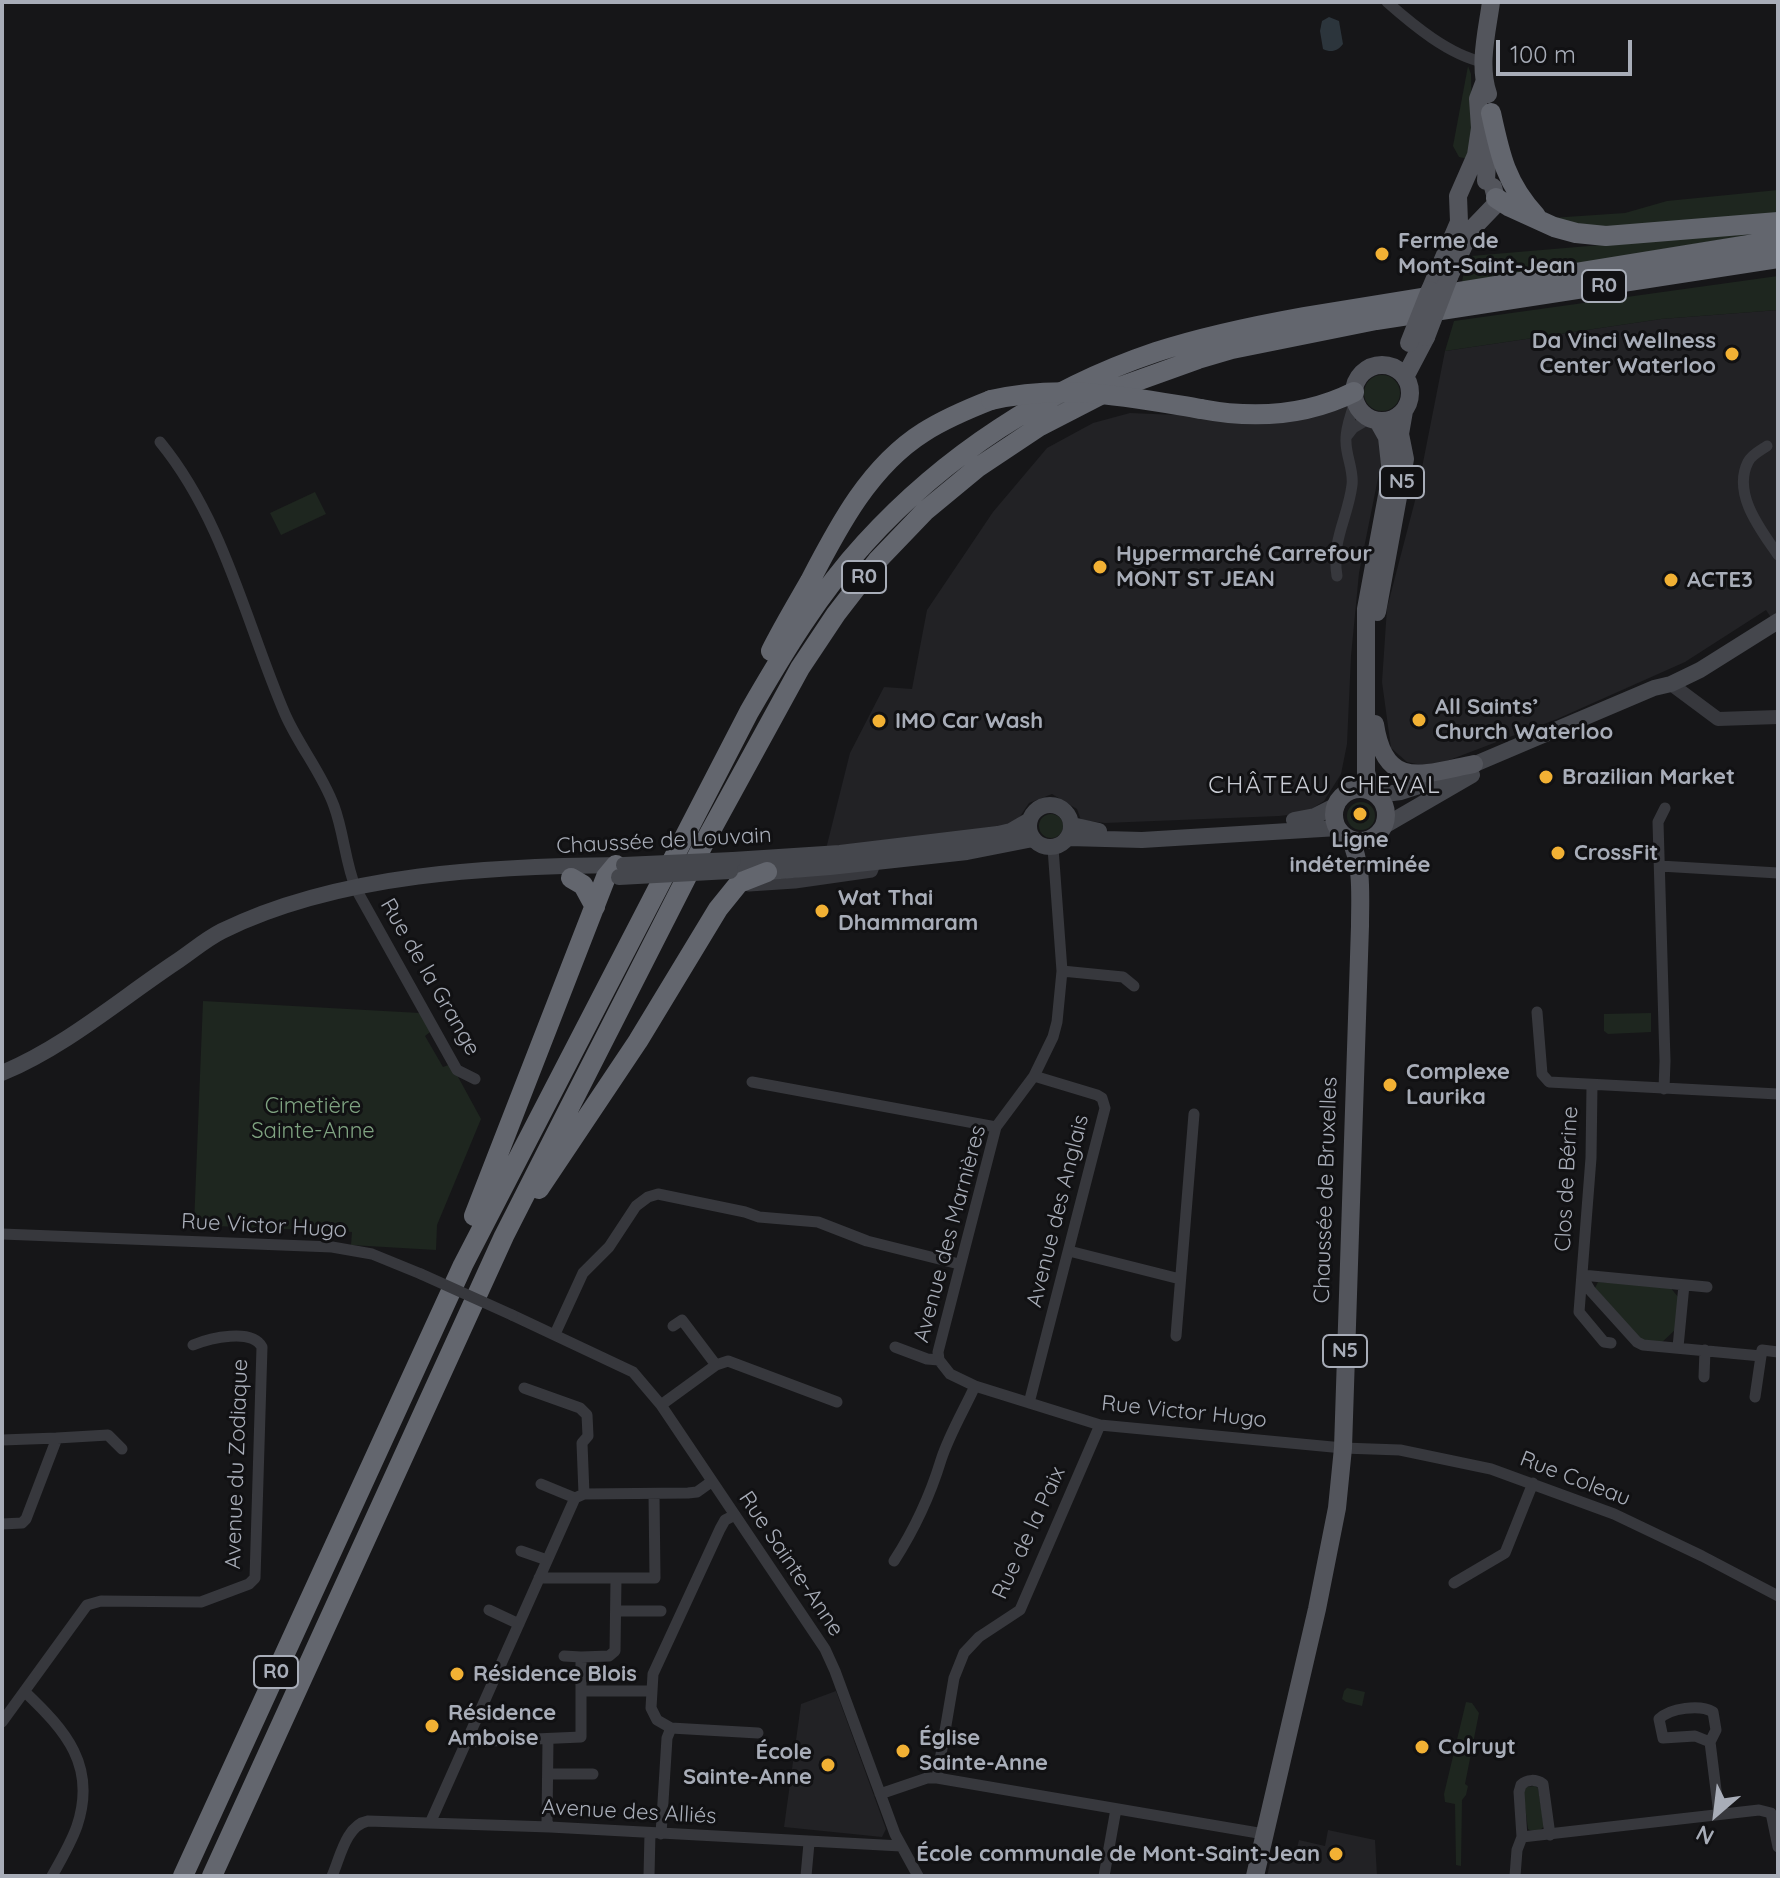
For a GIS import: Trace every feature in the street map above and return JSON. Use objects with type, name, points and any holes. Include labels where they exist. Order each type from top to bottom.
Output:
[{"type":"highway","points":[[1491,113],[1511,182],[1519,198],[1542,222]]},
{"type":"highway","points":[[1491,190],[1510,207],[1576,233],[1606,236],[1778,222]]},
{"type":"highway","name":"R0","points":[[183,1876],[463,1265],[749,712],[821,597],[865,543],[909,499],[970,449],[1022,413],[1091,378],[1154,353],[1231,331],[1374,304],[1778,240]]},
{"type":"highway","name":"R0","points":[[212,1876],[504,1236],[703,845],[800,668],[877,561],[925,511],[977,468],[1040,426],[1106,392],[1155,372],[1232,349],[1376,320],[1778,258]]},
{"type":"highway","points":[[1736,265],[1761,269],[1778,267]]},
{"type":"highway","points":[[749,712],[750,692],[835,532],[858,496],[891,459],[922,433],[956,414],[991,400],[1045,391],[1085,392],[1252,415],[1287,413],[1354,396]]},
{"type":"highway","points":[[463,1265],[462,1245],[595,907],[616,871]]},
{"type":"highway","points":[[504,1236],[519,1223],[550,1170],[638,1041],[718,909],[739,883],[767,872]]},
{"type":"highway","points":[[571,878],[586,888],[595,907]]},
{"type":"main road","points":[[1442,278],[1471,230],[1495,205],[1491,190],[1491,113],[1483,62],[1491,2]]},
{"type":"main road","points":[[1354,396],[1360,376],[1374,366],[1398,372],[1418,340],[1459,222],[1458,196],[1476,155],[1480,128],[1478,99],[1484,83]]},
{"type":"main road","points":[[1462,186],[1473,179],[1491,190]]},
{"type":"main road","points":[[1460,207],[1473,217],[1485,216]]},
{"type":"main road","name":"N5","points":[[1367,665],[1405,459],[1400,434],[1410,391],[1398,372]]},
{"type":"main road","name":"N5","points":[[1354,396],[1358,407],[1374,420],[1387,437],[1391,474],[1366,609],[1366,772],[1374,794],[1385,808],[1360,880]]},
{"type":"main road","points":[[1374,420],[1392,419],[1404,411]]},
{"type":"main road","points":[[1070,831],[1065,810],[1053,805],[1041,806],[1030,820],[1033,839],[1053,848],[1070,831],[1129,831],[1300,819],[1325,813],[1356,790],[1374,794],[1401,792],[1654,688],[1671,684],[1700,670],[1778,621]]},
{"type":"main road","points":[[1367,665],[1378,746],[1390,765],[1410,775],[1422,776],[1474,764]]},
{"type":"main road","points":[[1070,831],[1120,841],[1344,834],[1367,840],[1463,780],[1662,696],[1671,684]]},
{"type":"main road","name":"N5","points":[[1360,880],[1357,853],[1335,813],[1365,718]]},
{"type":"main road","name":"Chaussée de Louvain","points":[[2,1073],[68,1038],[220,932],[268,912],[365,887],[421,875],[832,866],[1001,833],[1030,820]]},
{"type":"main road","name":"Chaussée de Louvain","points":[[912,858],[910,853],[915,849],[944,846],[959,839]]},
{"type":"main road","name":"Chaussée de Louvain","points":[[732,866],[767,872],[967,852],[1033,839]]},
{"type":"main road","name":"Chaussée de Louvain","points":[[365,887],[571,878],[616,871]]},
{"type":"main road","name":"Chaussée de Bruxelles","points":[[1255,1876],[1329,1557],[1343,1448],[1360,880]]},
{"type":"street","points":[[1387,2],[1467,59],[1483,62]]},
{"type":"street","points":[[1337,576],[1336,540],[1353,479],[1345,437],[1354,396]]},
{"type":"street","points":[[1345,437],[1353,428],[1374,420]]},
{"type":"street","name":"Rue de la Grange","points":[[160,442],[196,492],[287,719],[330,795],[350,873],[365,887],[457,1070],[475,1079]]},
{"type":"street","points":[[1767,446],[1748,459],[1743,477],[1746,499],[1778,555]]},
{"type":"street","points":[[1671,684],[1713,718],[1778,717]]},
{"type":"street","points":[[1664,1089],[1658,822],[1665,808]]},
{"type":"street","name":"Avenue des Marnières","points":[[939,1360],[938,1352],[959,1264],[996,1127],[1034,1076],[1053,1037],[1062,971],[1053,848]]},
{"type":"street","points":[[749,886],[832,866]]},
{"type":"street","points":[[1660,866],[1778,873]]},
{"type":"street","points":[[1062,971],[1123,977],[1134,986]]},
{"type":"street","points":[[1537,1012],[1542,1074],[1549,1082],[1778,1094]]},
{"type":"street","name":"Avenue des Anglais","points":[[1029,1403],[1105,1103],[1097,1095],[1034,1076]]},
{"type":"street","points":[[752,1082],[996,1127]]},
{"type":"street","name":"Clos de Bérine","points":[[1592,1085],[1591,1158],[1579,1312],[1604,1342],[1611,1343]]},
{"type":"street","points":[[1176,1336],[1194,1114]]},
{"type":"street","points":[[555,1334],[583,1273],[609,1247],[636,1206],[658,1194],[759,1217],[818,1222],[867,1241],[959,1264]]},
{"type":"street","name":"Rue Victor Hugo","points":[[2,1234],[332,1247],[372,1254],[555,1334]]},
{"type":"street","points":[[1069,1251],[1180,1279]]},
{"type":"street","name":"Clos de Bérine","points":[[1582,1275],[1707,1287]]},
{"type":"street","name":"Clos de Bérine","points":[[1582,1275],[1590,1290],[1643,1345],[1761,1356],[1762,1350],[1778,1352]]},
{"type":"street","points":[[1678,1347],[1684,1285]]},
{"type":"street","points":[[673,1326],[682,1320],[716,1365]]},
{"type":"street","name":"Rue Sainte-Anne","points":[[555,1334],[633,1372],[661,1405],[825,1649],[901,1846],[918,1876]]},
{"type":"street","name":"Avenue du Zodiaque","points":[[2,1722],[87,1605],[101,1601],[201,1602],[249,1584],[255,1578],[262,1347],[259,1341],[252,1338],[212,1337],[193,1345]]},
{"type":"street","name":"Rue Victor Hugo","points":[[895,1347],[927,1359],[939,1360],[950,1374],[975,1386],[1100,1425],[1343,1448]]},
{"type":"street","points":[[1704,1377],[1705,1350]]},
{"type":"street","points":[[1755,1397],[1761,1356]]},
{"type":"street","points":[[661,1405],[716,1365],[728,1361],[837,1402]]},
{"type":"street","points":[[894,1561],[911,1535],[975,1386]]},
{"type":"street","points":[[431,1821],[547,1560],[579,1496],[582,1443],[588,1436],[587,1415],[570,1404],[524,1388]]},
{"type":"street","name":"Rue de la Paix","points":[[937,1778],[954,1678],[964,1653],[979,1637],[1020,1610],[1100,1425]]},
{"type":"street","points":[[2,1440],[108,1435],[122,1449]]},
{"type":"street","points":[[2,1524],[22,1523],[26,1519],[57,1438]]},
{"type":"street","name":"Rue Coleau","points":[[1343,1448],[1417,1452],[1491,1469],[1533,1483],[1620,1516],[1778,1596]]},
{"type":"street","points":[[541,1484],[579,1496],[697,1492],[711,1482]]},
{"type":"street","points":[[1454,1583],[1505,1553],[1533,1483]]},
{"type":"street","points":[[539,1578],[655,1578],[654,1494]]},
{"type":"street","points":[[735,1515],[725,1520],[653,1674],[653,1715],[671,1728],[758,1733]]},
{"type":"street","points":[[521,1551],[547,1560]]},
{"type":"street","points":[[564,1656],[613,1654],[616,1579]]},
{"type":"street","points":[[489,1610],[519,1624]]},
{"type":"street","points":[[616,1611],[661,1611]]},
{"type":"street","points":[[467,1742],[581,1737],[581,1657]]},
{"type":"street","points":[[581,1691],[651,1691]]},
{"type":"street","points":[[25,1692],[70,1740],[81,1766],[85,1795],[77,1827],[52,1876]]},
{"type":"street","points":[[1710,1742],[1695,1736],[1663,1738],[1659,1719],[1666,1713],[1707,1708],[1713,1712],[1716,1721],[1710,1742],[1719,1814]]},
{"type":"street","points":[[649,1876],[667,1738],[671,1728]]},
{"type":"street","points":[[548,1739],[547,1822],[550,1827]]},
{"type":"street","points":[[548,1774],[593,1774]]},
{"type":"street","points":[[880,1794],[927,1778],[937,1778],[1264,1834]]},
{"type":"street","points":[[1515,1876],[1517,1850],[1522,1837],[1519,1792],[1521,1785],[1527,1781],[1543,1784],[1550,1835]]},
{"type":"street","points":[[1104,1876],[1116,1809]]},
{"type":"street","points":[[1522,1837],[1759,1810],[1771,1813],[1778,1847]]},
{"type":"street","name":"Avenue des Alliés","points":[[332,1876],[356,1825],[368,1821],[431,1821],[901,1846]]},
{"type":"street","points":[[806,1876],[809,1843]]},
{"type":"shaded area","points":[[1329,17],[1339,21],[1343,44],[1332,51],[1323,49],[1320,31],[1322,21]]},
{"type":"shaded area","points":[[1778,310],[1778,628],[1766,610],[1685,662],[1557,719],[1431,767],[1407,762],[1391,748],[1382,682],[1387,608],[1417,493],[1445,351],[1661,319]]},
{"type":"shaded area","points":[[1346,402],[1380,434],[1381,463],[1359,573],[1347,744],[1341,774],[1324,801],[1305,813],[1279,816],[1105,823],[1081,820],[1077,809],[1052,794],[1029,803],[1017,821],[998,830],[826,849],[850,753],[884,687],[912,689],[927,610],[993,512],[1047,448],[1093,423],[1130,413],[1295,420]]},
{"type":"shaded area","name":"École Sainte-Anne","points":[[836,1691],[886,1829],[882,1837],[784,1827],[801,1704]]},
{"type":"shaded area","name":"École communale de Mont-Saint-Jean","points":[[1328,1830],[1375,1840],[1377,1876],[1267,1876],[1273,1850],[1295,1856],[1299,1840],[1325,1846]]},
{"type":"green space","points":[[1468,66],[1471,74],[1472,124],[1469,159],[1459,157],[1453,146]]},
{"type":"green space","points":[[1778,190],[1778,214],[1600,231],[1551,218],[1625,213],[1667,201]]},
{"type":"green space","points":[[1778,230],[1462,283],[1465,262],[1471,256]]},
{"type":"green space","points":[[1778,276],[1778,310],[1661,319],[1445,351],[1454,321]]},
{"type":"green space","points":[[1382,375],[1395,380],[1400,393],[1395,406],[1382,411],[1369,406],[1364,393],[1369,380]]},
{"type":"green space","points":[[315,492],[326,514],[281,535],[270,513]]},
{"type":"green space","points":[[1361,802],[1371,806],[1375,816],[1371,826],[1361,830],[1351,826],[1347,816],[1351,806]]},
{"type":"green space","points":[[1051,814],[1060,817],[1063,826],[1060,835],[1051,838],[1042,835],[1039,826],[1042,817]]},
{"type":"green space","name":"Cimetière Sainte-Anne","points":[[203,1001],[420,1013],[430,1032],[425,1036],[443,1067],[451,1064],[481,1119],[437,1225],[436,1250],[351,1245],[352,1232],[194,1225]]},
{"type":"green space","points":[[1651,1013],[1651,1032],[1608,1034],[1604,1031],[1604,1014]]},
{"type":"green space","points":[[1598,1282],[1669,1286],[1679,1298],[1675,1330],[1659,1345],[1644,1343],[1595,1288]]},
{"type":"green space","points":[[1347,1688],[1365,1692],[1362,1706],[1342,1699]]},
{"type":"green space","points":[[1466,1702],[1472,1703],[1479,1713],[1465,1784],[1468,1786],[1462,1800],[1461,1866],[1456,1865],[1455,1804],[1445,1802],[1444,1794]]},
{"type":"green space","points":[[1525,1787],[1538,1788],[1544,1826],[1534,1831],[1528,1829],[1523,1791]]},
{"type":"place","name":"Ferme de Mont-Saint-Jean","points":[[1382,254]]},
{"type":"place","name":"Da Vinci Wellness Center Waterloo","points":[[1732,354]]},
{"type":"place","name":"Hypermarché Carrefour MONT ST JEAN","points":[[1100,567]]},
{"type":"place","name":"ACTE3","points":[[1671,580]]},
{"type":"place","name":"All Saints’ Church Waterloo","points":[[1419,720]]},
{"type":"place","name":"IMO Car Wash","points":[[879,721]]},
{"type":"place","name":"Brazilian Market","points":[[1546,777]]},
{"type":"place","name":"Ligne indéterminée","points":[[1360,814]]},
{"type":"place","name":"CrossFit","points":[[1558,853]]},
{"type":"place","name":"Wat Thai Dhammaram","points":[[822,911]]},
{"type":"place","name":"Complexe Laurika","points":[[1390,1085]]},
{"type":"place","name":"Résidence Blois","points":[[457,1674]]},
{"type":"place","name":"Résidence Amboise","points":[[432,1726]]},
{"type":"place","name":"Colruyt","points":[[1422,1747]]},
{"type":"place","name":"Église Sainte-Anne","points":[[903,1751]]},
{"type":"place","name":"École Sainte-Anne","points":[[828,1765]]},
{"type":"place","name":"École communale de Mont-Saint-Jean","points":[[1336,1854]]},
{"type":"district","name":"CHÂTEAU CHEVAL","points":[[1325,786]]}]
